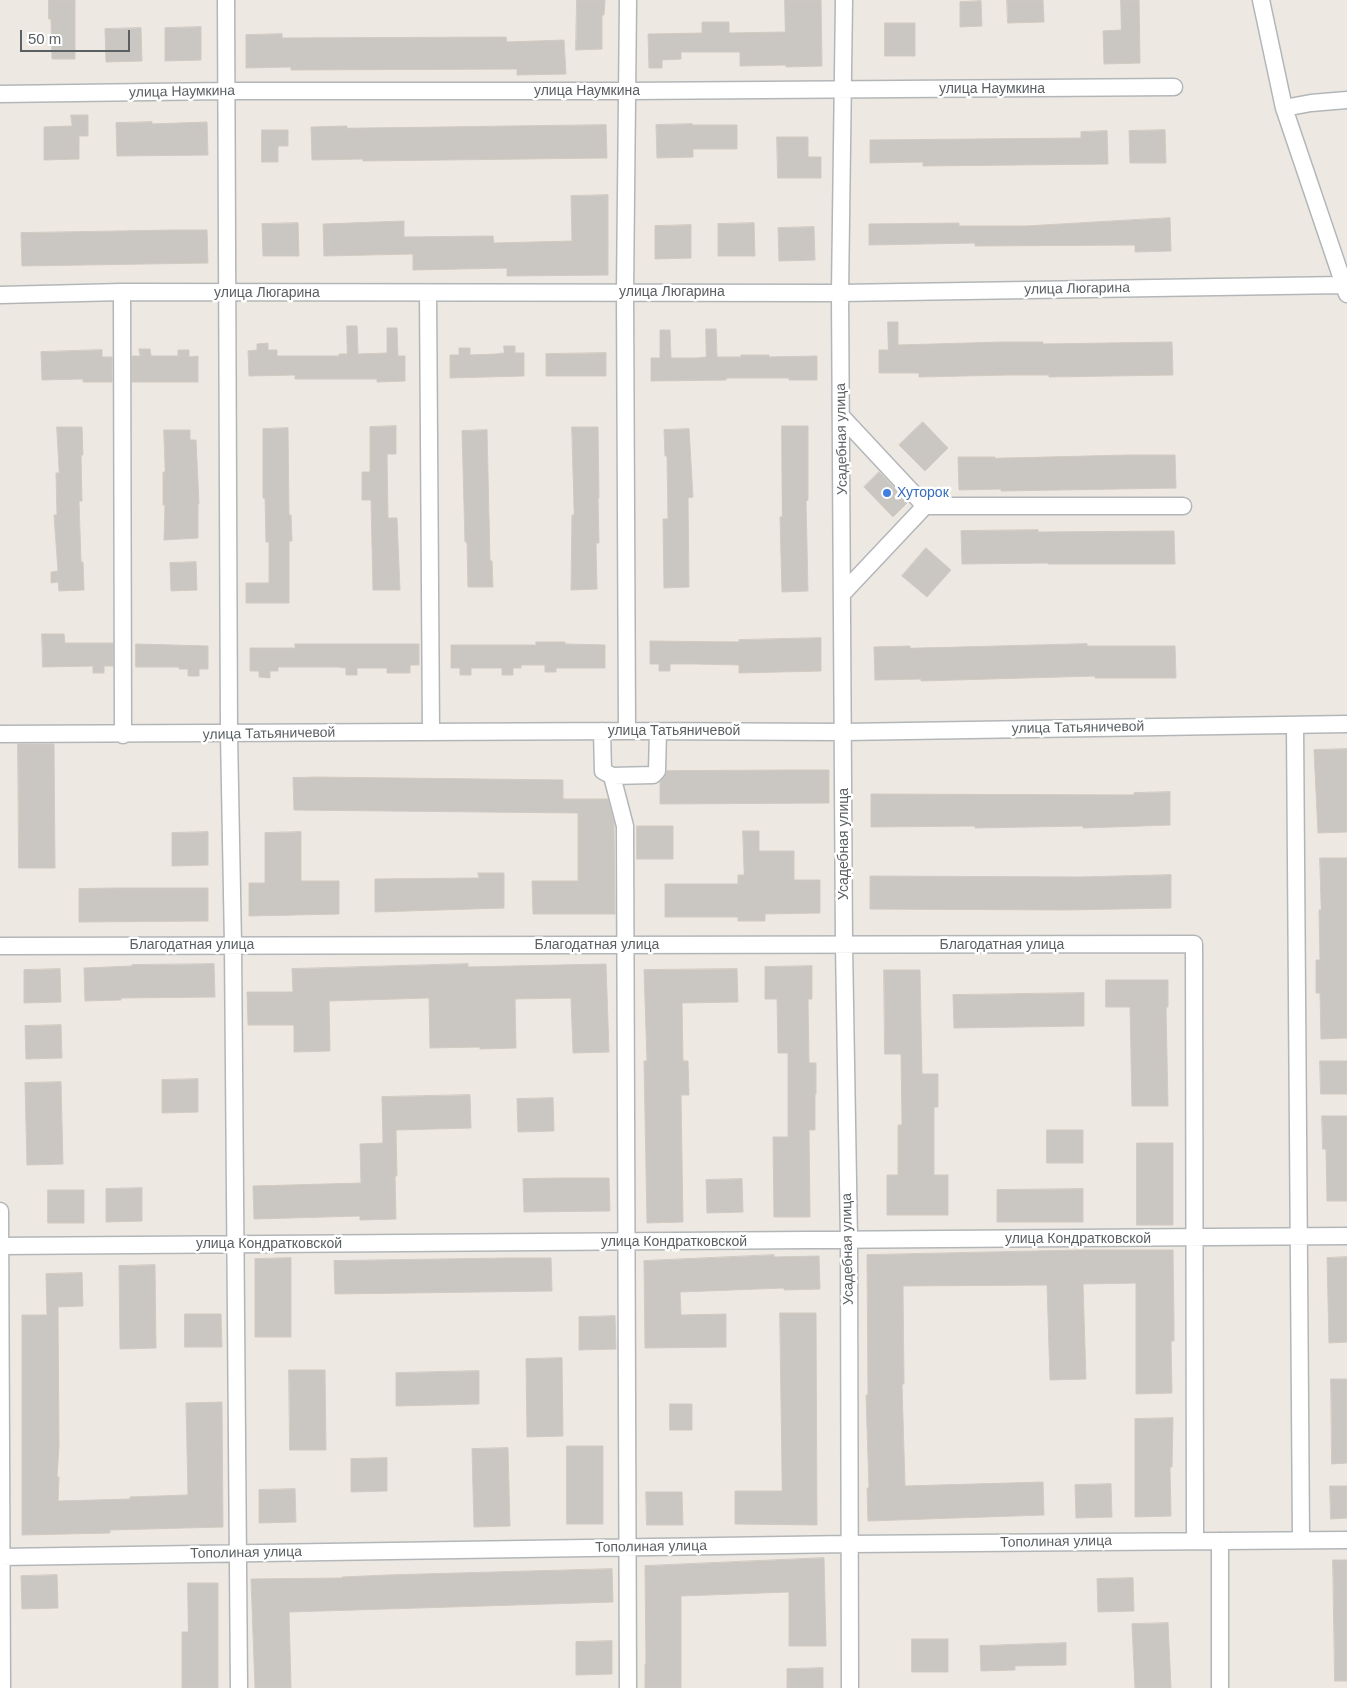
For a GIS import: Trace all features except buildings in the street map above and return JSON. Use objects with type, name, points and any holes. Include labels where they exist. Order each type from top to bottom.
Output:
[{"type":"street","points":[[226,0],[229,734],[233,945],[239,1688]]},
{"type":"street","points":[[627,731],[625,292],[628,0]]},
{"type":"street","name":"Усадебная улица","points":[[844,0],[840,292],[850,1688]]},
{"type":"street","points":[[1261,0],[1284,108],[1345,290]]},
{"type":"street","name":"улица Наумкина","points":[[0,94],[226,91],[628,91],[1174,87]]},
{"type":"street","points":[[1284,108],[1311,103],[1347,100]]},
{"type":"street","name":"улица Люгарина","points":[[0,295],[122,292],[428,293],[1345,290]]},
{"type":"street","points":[[122,292],[123,735]]},
{"type":"street","points":[[428,293],[431,732]]},
{"type":"street","points":[[842,417],[925,506]]},
{"type":"street","points":[[843,593],[925,506],[1183,506]]},
{"type":"street","name":"улица Татьяничевой","points":[[0,734],[123,735],[602,731],[844,732],[1347,724]]},
{"type":"street","points":[[1295,725],[1301,1539]]},
{"type":"street","points":[[602,731],[603,771],[612,776],[653,775],[657,771],[658,731]]},
{"type":"street","points":[[612,776],[625,826],[628,1688]]},
{"type":"street","name":"Благодатная улица","points":[[0,946],[1194,944],[1194,1238]]},
{"type":"street","points":[[0,1212],[2,1688]]},
{"type":"street","name":"улица Кондратковской","points":[[0,1246],[1347,1236]]},
{"type":"street","points":[[1194,1238],[1195,1541]]},
{"type":"street","name":"Тополиная улица","points":[[1,1557],[849,1544],[1347,1540]]},
{"type":"street","points":[[1220,1541],[1220,1688]]},
{"type":"place","name":"Хуторок","points":[[887,493]]}]
